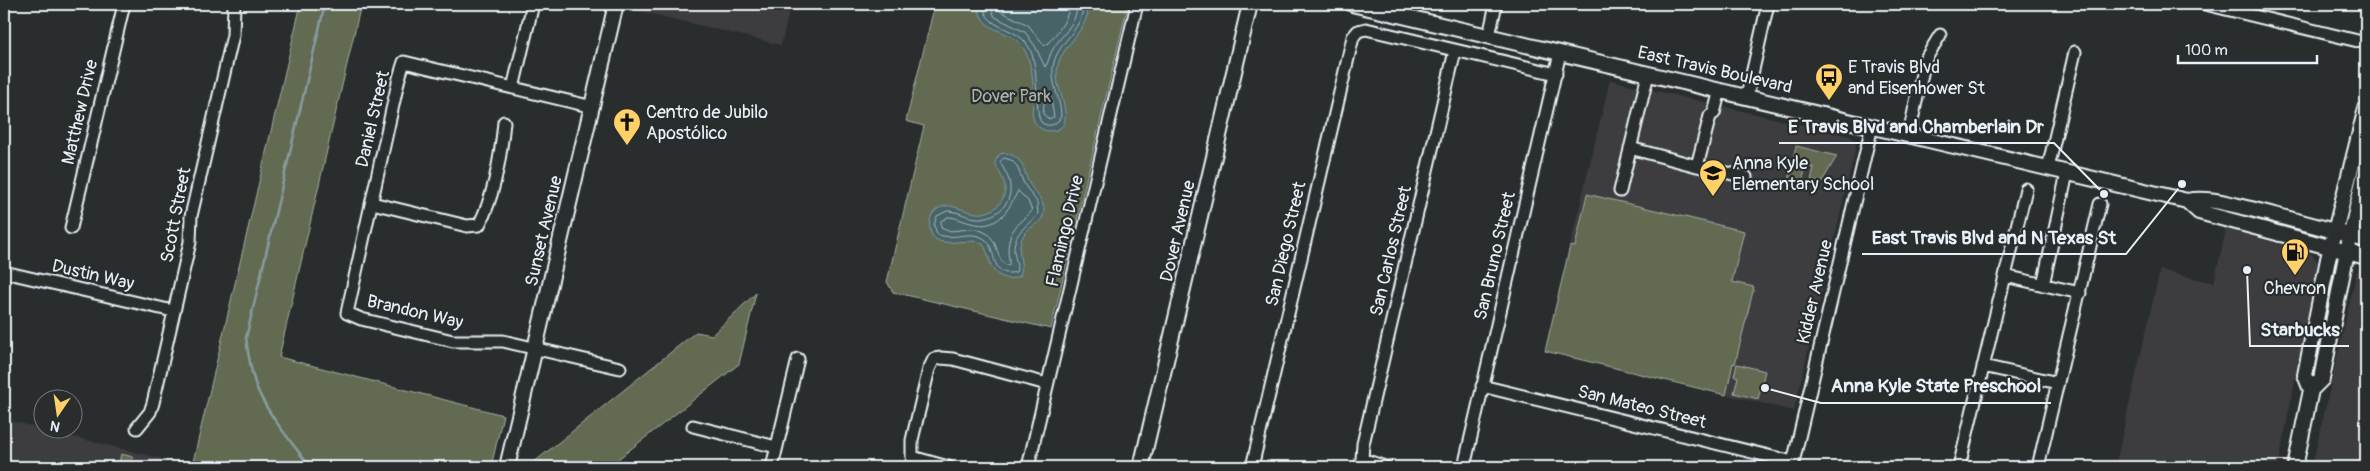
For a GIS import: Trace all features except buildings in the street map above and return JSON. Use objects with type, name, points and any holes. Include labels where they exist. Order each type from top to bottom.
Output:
[{"type":"main road","name":"Sunset Avenue","points":[[507,467],[616,4]]},
{"type":"main road","name":"Dover Avenue","points":[[1142,467],[1250,4]]},
{"type":"main road","name":"East Travis Boulevard","points":[[1352,4],[2187,201],[2202,198],[2366,240]]},
{"type":"main road","points":[[2311,390],[2305,375],[2331,246],[2366,108]]},
{"type":"main road","points":[[2295,467],[2311,390],[2322,379],[2350,235],[2366,168]]},
{"type":"main road","name":"East Travis Boulevard","points":[[2187,201],[2199,212],[2331,246],[2366,257]]},
{"type":"street","name":"Matthew Drive","points":[[71,228],[124,4]]},
{"type":"street","name":"Scott Street","points":[[137,428],[150,412],[153,403],[190,242],[191,216],[233,35],[234,4]]},
{"type":"street","points":[[513,88],[533,4]]},
{"type":"street","name":"Flamingo Drive","points":[[1028,467],[1137,4]]},
{"type":"street","points":[[1489,36],[1496,4]]},
{"type":"street","points":[[1746,96],[1768,4]]},
{"type":"street","points":[[2205,4],[2366,43]]},
{"type":"street","name":"San Diego Street","points":[[1252,467],[1353,37],[1358,31],[1366,29],[1455,51]]},
{"type":"street","points":[[1909,134],[1925,60],[1940,35]]},
{"type":"street","points":[[1455,51],[1556,74]]},
{"type":"street","name":"San Carlos Street","points":[[1385,467],[1362,459],[1364,444],[1455,51]]},
{"type":"street","points":[[2048,168],[2075,52]]},
{"type":"street","name":"San Bruno Street","points":[[1464,467],[1560,53]]},
{"type":"street","name":"Daniel Street","points":[[346,313],[404,62],[592,107]]},
{"type":"street","points":[[1620,191],[1648,74]]},
{"type":"street","points":[[1697,166],[1710,116],[1714,113],[1720,90]]},
{"type":"street","points":[[372,203],[467,226],[479,225],[486,213],[500,156],[504,122]]},
{"type":"street","name":"Kidder Avenue","points":[[1792,464],[1872,126]]},
{"type":"street","points":[[1630,148],[1697,166],[1746,176]]},
{"type":"street","points":[[2043,284],[2068,173]]},
{"type":"street","points":[[1959,467],[2026,189]]},
{"type":"street","points":[[2038,467],[2100,204]]},
{"type":"street","name":"Dustin Way","points":[[4,272],[173,312]]},
{"type":"street","points":[[2005,276],[2080,293]]},
{"type":"street","name":"Brandon Way","points":[[346,313],[360,319],[453,341],[504,341],[620,368]]},
{"type":"street","points":[[772,467],[798,359]]},
{"type":"street","points":[[948,467],[912,457],[912,440],[929,369],[934,359],[952,359],[1047,384]]},
{"type":"street","points":[[1983,366],[2058,383]]},
{"type":"street","name":"San Mateo Street","points":[[1482,386],[1792,464]]},
{"type":"street","points":[[693,426],[776,447]]},
{"type":"shaded area","points":[[637,4],[791,4],[781,45],[636,10]]},
{"type":"shaded area","name":"Anna Kyle Elementary School","points":[[1610,80],[1849,136],[1855,140],[1856,147],[1794,411],[1545,351]]},
{"type":"shaded area","points":[[2226,229],[2311,253],[2318,262],[2278,467],[2115,467],[2160,270],[2214,283]]},
{"type":"shaded area","points":[[2366,266],[2366,467],[2312,467],[2357,271]]},
{"type":"shaded area","points":[[4,419],[32,426],[32,438],[78,438],[195,467],[4,467]]},
{"type":"green space","points":[[301,4],[361,4],[279,357],[503,415],[491,467],[192,466]]},
{"type":"green space","name":"Dover Park","points":[[935,4],[1128,4],[1051,329],[893,292],[887,282],[924,126],[906,121]]},
{"type":"green space","points":[[1796,146],[1837,156],[1821,183],[1811,180],[1814,168],[1806,166],[1801,187],[1787,184]]},
{"type":"green space","points":[[1587,194],[1744,231],[1732,282],[1754,287],[1726,395],[1545,351],[1570,246],[1575,247]]},
{"type":"green space","points":[[756,293],[739,364],[608,467],[528,467],[696,332],[712,335]]},
{"type":"green space","points":[[1737,364],[1765,371],[1758,399],[1734,393],[1738,377],[1734,376]]},
{"type":"green space","points":[[121,454],[133,457],[131,467],[118,467]]},
{"type":"water","points":[[978,4],[1088,4],[1088,13],[1082,27],[1058,64],[1057,81],[1064,105],[1065,120],[1063,126],[1058,130],[1044,130],[1034,121],[1032,112],[1033,79],[1024,49],[1011,37],[984,21]]},
{"type":"water","points":[[1005,153],[1014,156],[1021,162],[1028,181],[1042,202],[1044,211],[1041,220],[1024,234],[1022,239],[1020,245],[1020,276],[1009,279],[1001,277],[993,269],[982,243],[976,241],[944,242],[933,236],[930,229],[930,219],[933,213],[943,206],[981,213],[991,210],[1000,204],[1005,185],[995,161],[1000,154]]},
{"type":"waterway","points":[[310,467],[272,416],[259,394],[248,355],[246,338],[325,4]]},
{"type":"place","name":"E Travis Blvd and Eisenhower St","points":[[1829,101]]},
{"type":"place","name":"Centro de Jubilo Apostólico","points":[[627,146]]},
{"type":"place","name":"East Travis Blvd and N Texas St","points":[[2182,184]]},
{"type":"place","name":"E Travis Blvd and Chamberlain Dr","points":[[2104,194]]},
{"type":"place","name":"Anna Kyle Elementary School","points":[[1713,197]]},
{"type":"place","name":"Starbucks","points":[[2247,270]]},
{"type":"place","name":"Chevron","points":[[2295,276]]},
{"type":"place","name":"Anna Kyle State Preschool","points":[[1765,388]]}]
